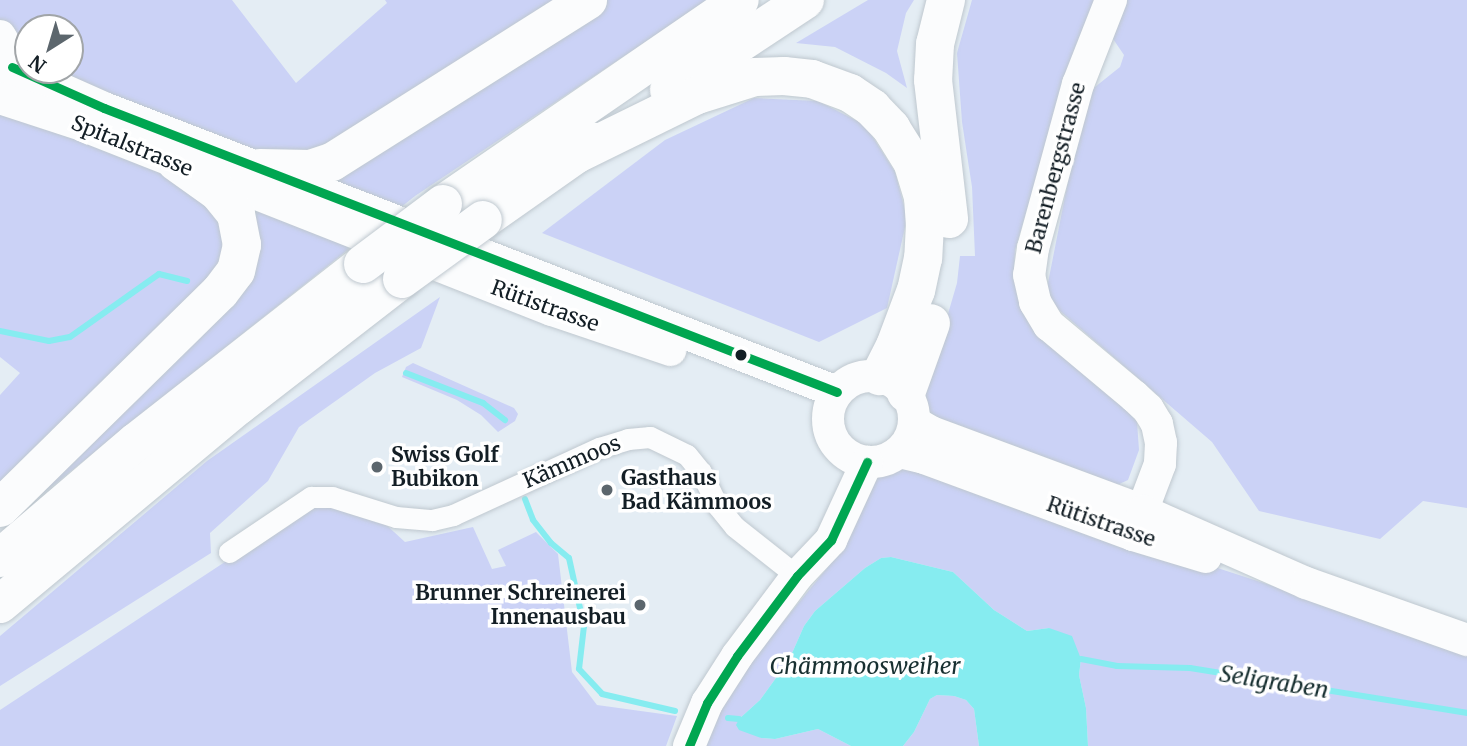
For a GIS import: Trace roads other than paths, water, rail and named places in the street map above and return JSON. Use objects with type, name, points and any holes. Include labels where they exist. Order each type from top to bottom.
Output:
[{"type":"highway","points":[[269,181],[332,162],[588,0]]},
{"type":"highway","points":[[0,558],[136,442],[363,264],[443,204],[740,0]]},
{"type":"highway","points":[[0,604],[168,463],[402,279],[531,185],[804,0]]},
{"type":"highway","points":[[900,397],[936,312],[947,264],[947,193],[933,80],[935,44],[946,0]]},
{"type":"highway","points":[[572,157],[697,95],[755,77],[811,79],[839,88],[872,108],[891,128],[912,161],[921,187],[925,224],[923,258],[916,290],[895,346],[900,397]]},
{"type":"highway","points":[[0,508],[220,292],[236,271],[242,245],[236,214],[218,192],[176,162]]},
{"type":"main road","name":"Barenbergstrasse","points":[[1111,0],[1078,84],[1033,248],[1029,275],[1035,302],[1049,325],[1134,396],[1153,416],[1160,433],[1161,454],[1138,523]]},
{"type":"main road","points":[[0,36],[11,54],[6,80]]},
{"type":"main road","name":"Spitalstrasse","points":[[6,80],[56,89],[269,181]]},
{"type":"main road","name":"Spitalstrasse","points":[[0,98],[27,105],[176,162],[269,181]]},
{"type":"main road","name":"Rütistrasse","points":[[269,181],[833,402]]},
{"type":"main road","points":[[856,378],[900,397],[912,433],[899,453],[878,462],[856,458],[831,435],[833,402],[856,378]]},
{"type":"main road","name":"Rütistrasse","points":[[900,397],[931,432],[1138,523]]},
{"type":"main road","name":"Rütistrasse","points":[[899,453],[924,458],[1138,523],[1467,640]]},
{"type":"main road","points":[[690,746],[719,682],[797,576],[856,458]]},
{"type":"street","name":"Kämmoos","points":[[229,552],[312,497],[332,497],[396,517],[432,520],[453,515],[599,448],[628,439],[650,437],[687,455],[701,472],[717,505],[735,527],[797,576]]},
{"type":"water","name":"Chämmoosweiher","points":[[891,557],[953,572],[994,610],[1027,631],[1049,628],[1072,636],[1081,659],[1079,675],[1086,708],[1088,746],[979,746],[974,709],[966,700],[937,695],[930,699],[914,732],[903,746],[851,746],[818,729],[775,739],[761,738],[739,730],[736,725],[739,719],[760,700],[789,660],[804,626],[815,611],[865,568],[881,558]]},
{"type":"waterway","points":[[0,331],[49,341],[70,337],[159,274],[187,281]]},
{"type":"waterway","points":[[406,373],[483,403],[505,420]]},
{"type":"waterway","points":[[525,499],[533,520],[551,543],[569,558],[584,626],[579,669],[602,694],[675,711]]},
{"type":"waterway","name":"Seligraben","points":[[1081,659],[1117,666],[1190,668],[1467,713]]},
{"type":"waterway","points":[[728,718],[739,719]]},
{"type":"place","name":"Swiss Golf Bubikon","points":[[377,467]]},
{"type":"place","name":"Gasthaus Bad Kämmoos","points":[[607,490]]},
{"type":"place","name":"Brunner Schreinerei Innenausbau","points":[[640,605]]}]
